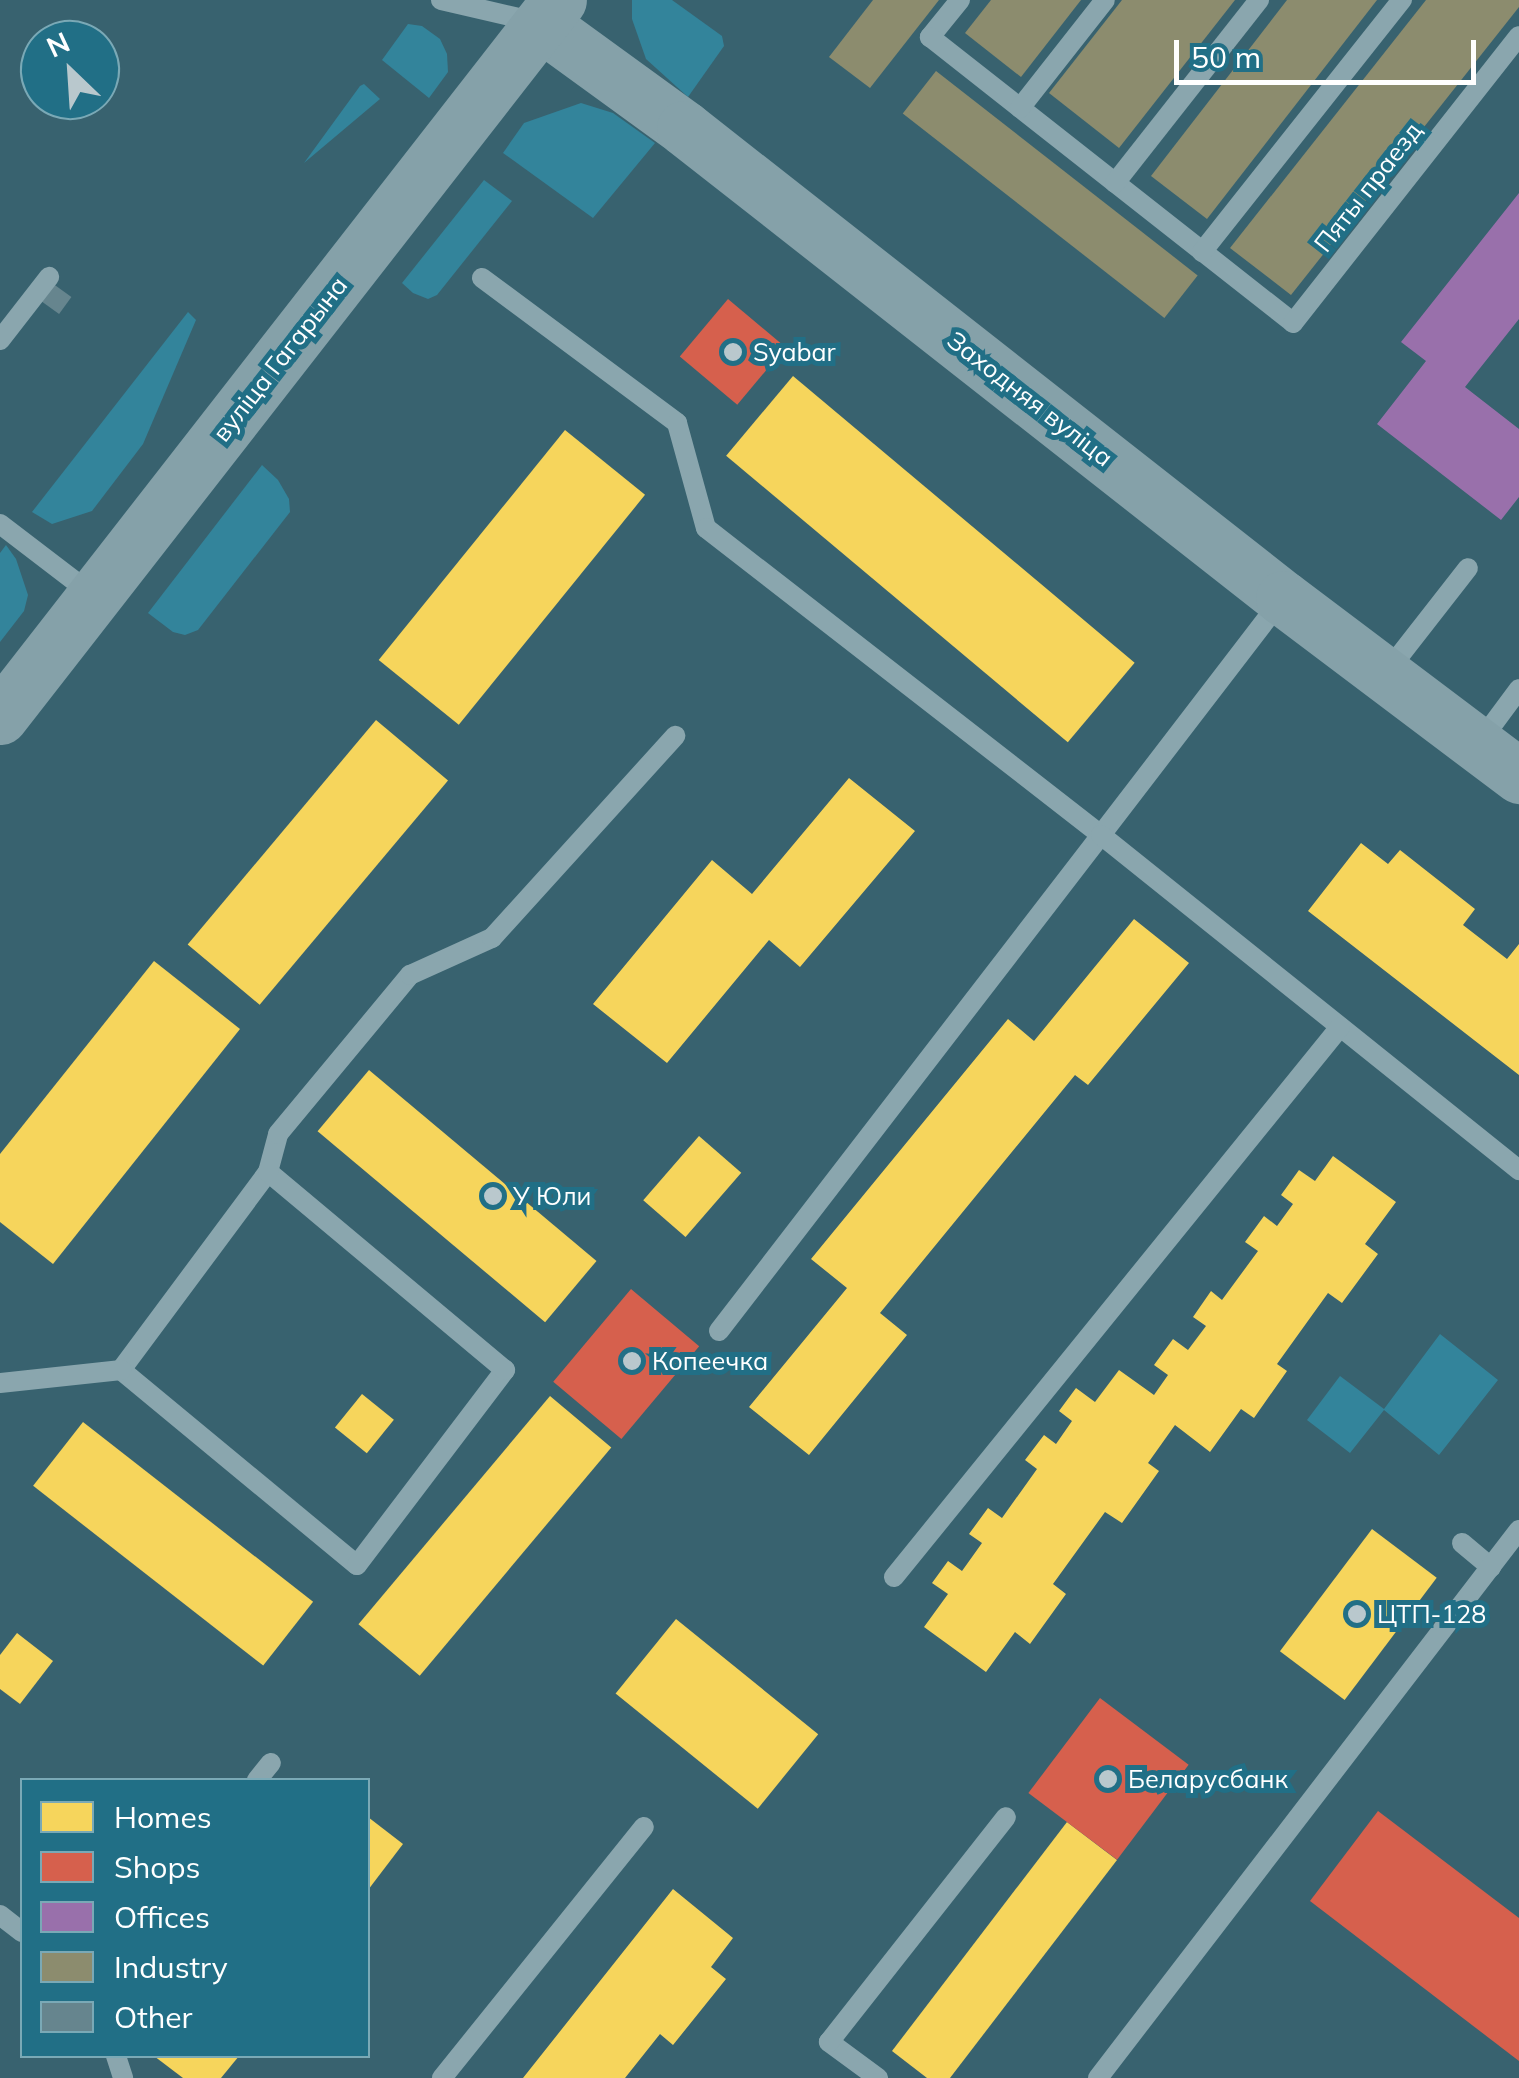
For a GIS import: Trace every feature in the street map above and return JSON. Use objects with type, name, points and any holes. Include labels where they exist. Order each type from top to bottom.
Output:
[{"type":"main road","name":"вуліца Гагарына","points":[[0,718],[550,12]]},
{"type":"main road","name":"Заходняя вуліца","points":[[550,12],[684,128],[1283,598],[1498,760]]},
{"type":"lane","points":[[440,0],[550,12]]},
{"type":"lane","points":[[960,0],[930,38],[1202,252],[1402,0]]},
{"type":"lane","points":[[1020,108],[1104,0]]},
{"type":"lane","points":[[1115,183],[1259,0]]},
{"type":"lane","name":"Пяты праезд","points":[[1202,252],[1293,323],[1519,36]]},
{"type":"lane","points":[[0,340],[49,276]]},
{"type":"lane","points":[[482,278],[676,423],[706,528],[1100,835],[1519,1170]]},
{"type":"lane","points":[[0,524],[95,596]]},
{"type":"lane","points":[[1385,674],[1468,568]]},
{"type":"lane","points":[[719,1331],[1283,598]]},
{"type":"lane","points":[[1498,760],[1519,689]]},
{"type":"lane","points":[[121,1370],[268,1172],[278,1134],[410,975],[492,938],[674,736]]},
{"type":"lane","points":[[894,1577],[1340,1027]]},
{"type":"lane","points":[[0,1382],[121,1370],[357,1565],[505,1370],[268,1172]]},
{"type":"lane","points":[[1098,2078],[1519,1530]]},
{"type":"lane","points":[[1462,1543],[1491,1566]]},
{"type":"lane","points":[[259,1778],[270,1763]]},
{"type":"lane","points":[[878,2078],[829,2042],[1006,1817]]},
{"type":"lane","points":[[442,2078],[644,1827]]},
{"type":"lane","points":[[0,1915],[20,1930]]},
{"type":"shaded area","points":[[632,0],[672,0],[722,36],[724,46],[688,97],[646,59],[632,19]]},
{"type":"shaded area","points":[[408,24],[422,26],[440,39],[447,54],[448,72],[429,98],[382,60]]},
{"type":"shaded area","points":[[364,84],[380,99],[304,163],[360,86]]},
{"type":"shaded area","points":[[581,103],[613,113],[655,143],[593,218],[503,153],[524,123]]},
{"type":"shaded area","points":[[484,180],[512,201],[437,295],[428,299],[413,293],[402,283]]},
{"type":"shaded area","points":[[188,312],[196,320],[143,444],[92,511],[52,524],[32,512]]},
{"type":"shaded area","points":[[262,465],[278,480],[289,499],[290,512],[198,630],[185,635],[173,632],[148,613]]},
{"type":"shaded area","points":[[6,545],[16,559],[28,595],[24,611],[0,642],[0,553]]},
{"type":"shaded area","points":[[1440,1334],[1498,1380],[1439,1455],[1384,1410],[1350,1453],[1307,1420],[1340,1376],[1384,1409]]},
{"type":"building: Homes","points":[[793,376],[1135,663],[1068,742],[726,456]]},
{"type":"building: Homes","points":[[565,430],[645,495],[459,725],[379,660]]},
{"type":"building: Homes","points":[[376,720],[448,780],[260,1005],[188,944]]},
{"type":"building: Homes","points":[[849,778],[915,831],[800,967],[769,940],[667,1063],[593,1004],[712,860],[752,894]]},
{"type":"building: Homes","points":[[1361,843],[1388,864],[1400,850],[1475,909],[1463,925],[1507,959],[1519,944],[1519,1075],[1308,911]]},
{"type":"building: Homes","points":[[1134,919],[1189,963],[1088,1085],[1075,1075],[880,1313],[907,1335],[809,1455],[749,1407],[847,1288],[811,1259],[1008,1019],[1034,1041]]},
{"type":"building: Homes","points":[[154,961],[240,1029],[53,1264],[0,1222],[0,1154]]},
{"type":"building: Homes","points":[[369,1070],[597,1261],[545,1322],[318,1131]]},
{"type":"building: Homes","points":[[699,1136],[741,1173],[685,1237],[643,1200]]},
{"type":"building: Homes","points":[[1333,1156],[1396,1202],[1365,1244],[1378,1254],[1342,1303],[1328,1293],[1277,1364],[1287,1371],[1254,1418],[1241,1409],[1210,1452],[1175,1425],[1148,1463],[1159,1471],[1122,1523],[1105,1512],[1053,1584],[1066,1594],[1030,1644],[1015,1632],[986,1672],[924,1627],[948,1594],[932,1583],[948,1561],[962,1571],[982,1543],[969,1534],[988,1508],[1002,1518],[1037,1469],[1025,1460],[1044,1435],[1056,1444],[1072,1421],[1059,1411],[1076,1388],[1095,1402],[1119,1370],[1154,1395],[1168,1375],[1154,1365],[1173,1339],[1188,1350],[1206,1326],[1193,1317],[1211,1291],[1222,1300],[1258,1251],[1245,1242],[1264,1216],[1277,1226],[1293,1204],[1281,1195],[1299,1170],[1315,1181]]},
{"type":"building: Homes","points":[[362,1394],[394,1420],[367,1453],[335,1427]]},
{"type":"building: Homes","points":[[550,1396],[611,1447],[420,1676],[358,1624]]},
{"type":"building: Homes","points":[[83,1422],[313,1602],[263,1666],[33,1486]]},
{"type":"building: Homes","name":"ЦТП-128","points":[[1372,1529],[1437,1578],[1345,1700],[1280,1651]]},
{"type":"building: Homes","points":[[676,1619],[818,1734],[758,1809],[616,1694]]},
{"type":"building: Homes","points":[[17,1633],[53,1661],[20,1704],[0,1689],[0,1655]]},
{"type":"building: Homes","points":[[370,1819],[403,1844],[370,1887]]},
{"type":"building: Homes","points":[[1067,1822],[1117,1860],[950,2078],[927,2078],[892,2051]]},
{"type":"building: Homes","points":[[673,1889],[733,1938],[711,1967],[726,1979],[673,2045],[660,2034],[625,2078],[523,2078]]},
{"type":"building: Homes","points":[[157,2058],[237,2058],[221,2078],[183,2078]]},
{"type":"building: Shops","name":"Syabar","points":[[728,299],[785,347],[737,405],[680,356]]},
{"type":"building: Shops","points":[[631,1289],[699,1346],[621,1439],[553,1382]]},
{"type":"building: Shops","name":"Беларусбанк","points":[[1100,1698],[1189,1765],[1117,1860],[1028,1793]]},
{"type":"building: Shops","points":[[1378,1811],[1519,1918],[1519,2061],[1310,1901]]},
{"type":"building: Offices","points":[[1519,193],[1519,319],[1465,387],[1519,429],[1519,497],[1501,520],[1377,424],[1426,361],[1401,342]]},
{"type":"building: Industry","points":[[873,0],[939,0],[870,88],[829,57]]},
{"type":"building: Industry","points":[[991,0],[1081,0],[1021,77],[965,33]]},
{"type":"building: Industry","points":[[1122,0],[1235,0],[1119,148],[1049,93]]},
{"type":"building: Industry","points":[[1287,0],[1377,0],[1207,219],[1151,176]]},
{"type":"building: Industry","points":[[1426,0],[1519,0],[1519,7],[1291,295],[1230,248]]},
{"type":"building: Industry","points":[[936,71],[1198,275],[1164,318],[903,114]]},
{"type":"building: Other","points":[[52,283],[71,297],[59,314],[40,300]]},
{"type":"place","name":"Syabar","points":[[733,352]]},
{"type":"place","name":"У Юли","points":[[493,1196]]},
{"type":"place","name":"Копеечка","points":[[632,1361]]},
{"type":"place","name":"ЦТП-128","points":[[1357,1614]]},
{"type":"place","name":"Беларусбанк","points":[[1108,1779]]}]
